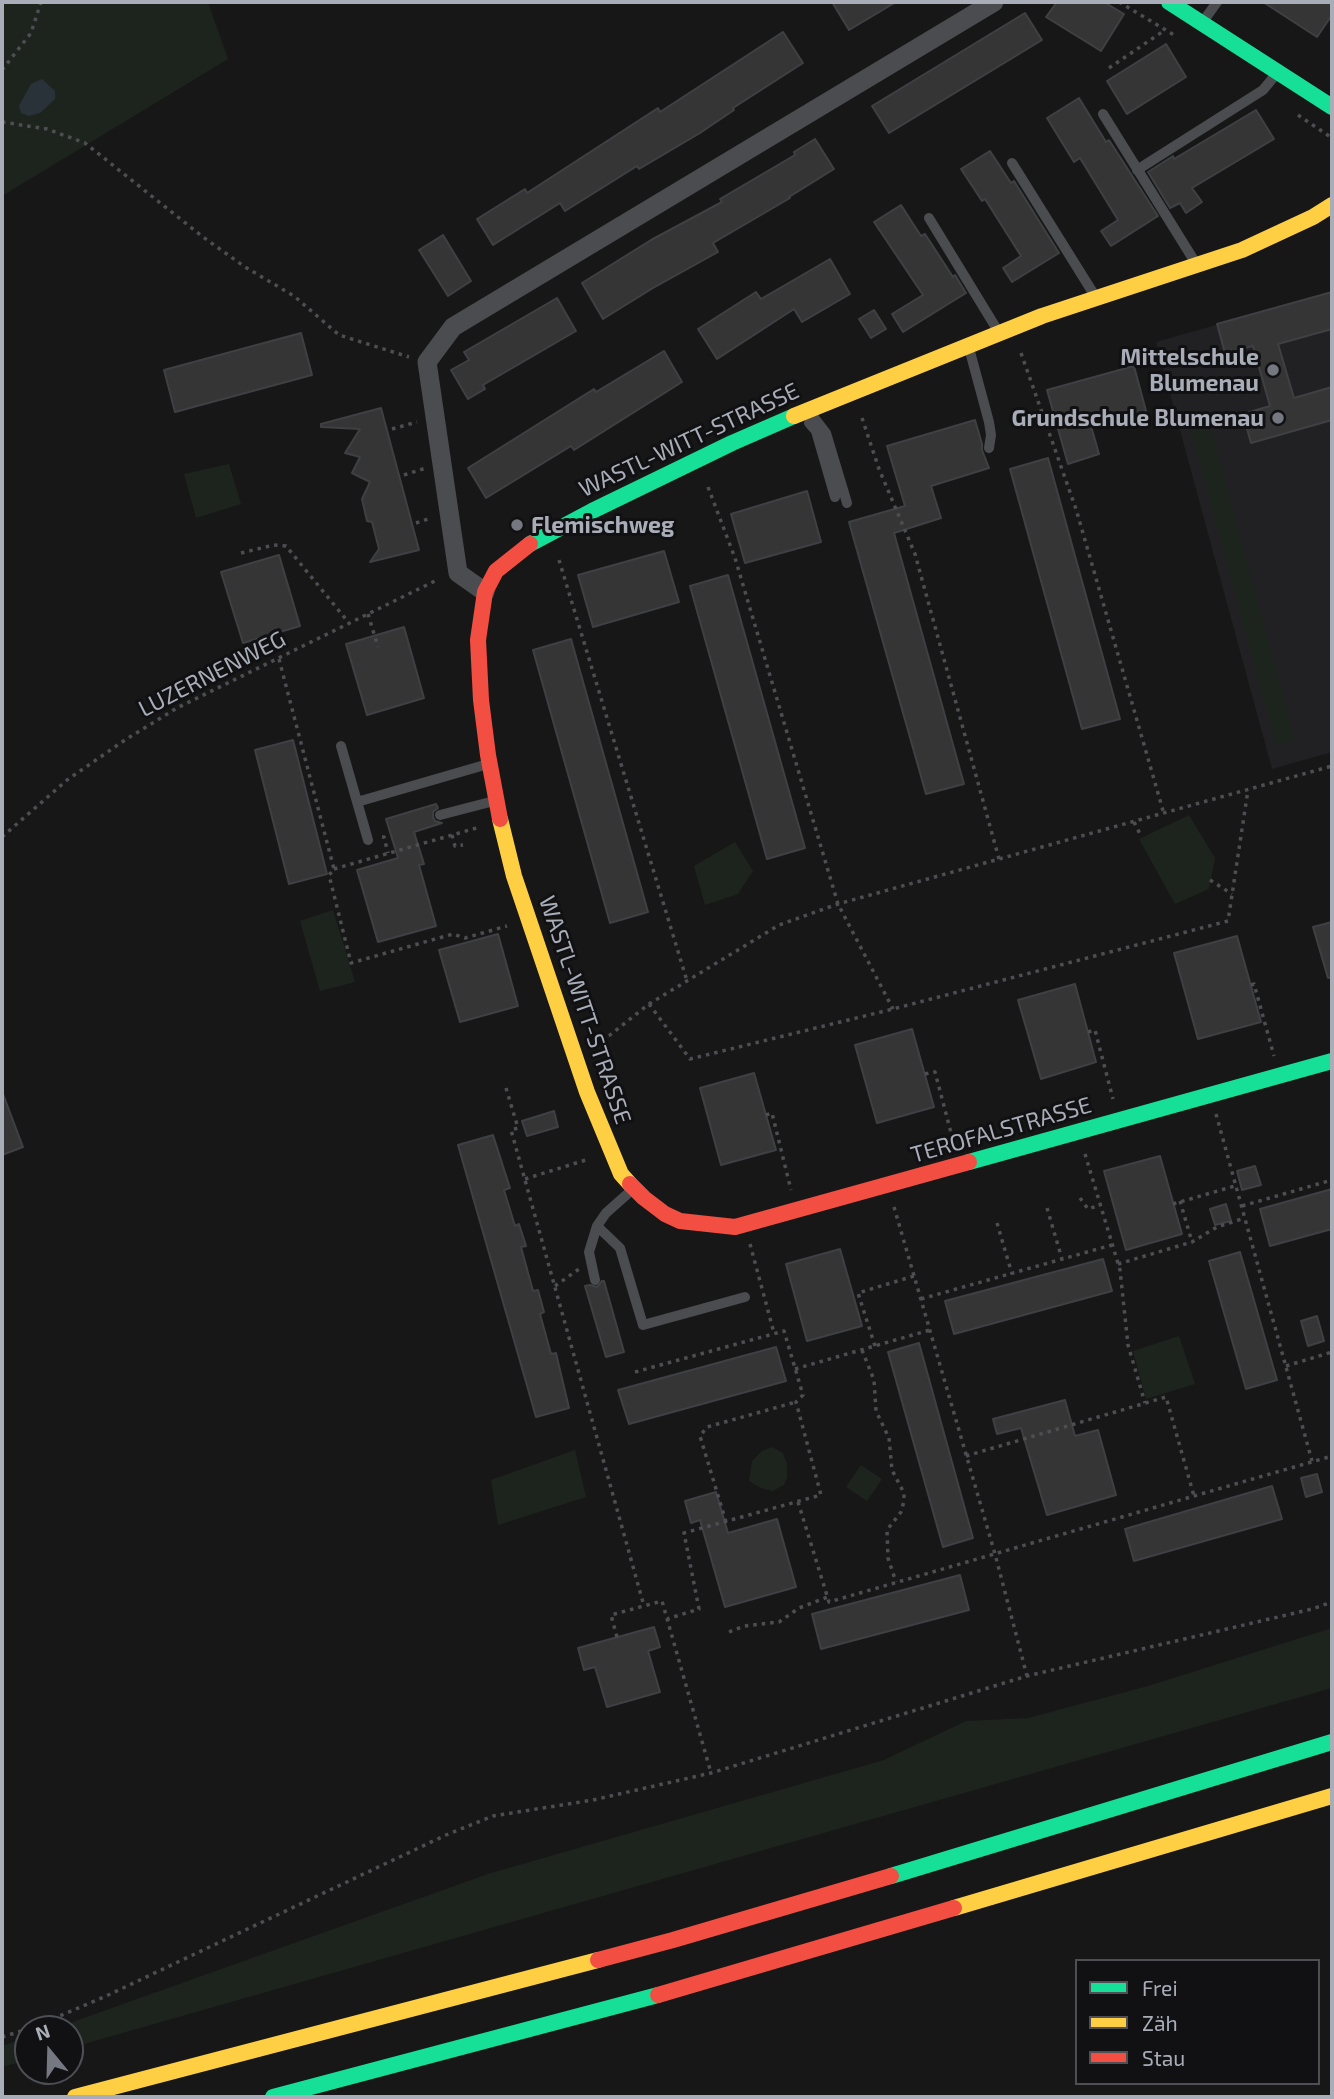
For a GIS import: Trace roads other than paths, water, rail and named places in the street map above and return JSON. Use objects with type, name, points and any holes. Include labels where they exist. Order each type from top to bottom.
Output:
[{"type":"main road","points":[[1169,2],[1332,107]]},
{"type":"main road","name":"WASTL-WITT-STRASSE","points":[[680,1221],[664,1214],[621,1174],[587,1092],[514,876],[489,764],[481,700],[478,640],[485,592],[496,571],[531,543],[649,483],[804,411],[999,332],[1242,250],[1313,217],[1332,205]]},
{"type":"main road","name":"TEROFALSTRASSE","points":[[680,1221],[735,1227],[1332,1061]]},
{"type":"main road","points":[[75,2097],[673,1940],[1332,1742]]},
{"type":"main road","points":[[273,2097],[686,1988],[1332,1796]]},
{"type":"street","points":[[485,592],[458,573],[427,362],[453,327],[994,2]]},
{"type":"lane","points":[[1202,23],[1217,2]]},
{"type":"lane","points":[[1138,170],[1263,90],[1278,73]]},
{"type":"lane","points":[[1103,114],[1196,265]]},
{"type":"lane","points":[[1012,163],[1096,298]]},
{"type":"lane","points":[[929,218],[999,332]]},
{"type":"lane","points":[[968,344],[990,428],[989,448]]},
{"type":"lane","points":[[804,411],[816,430],[835,498]]},
{"type":"lane","points":[[804,411],[826,433],[847,503]]},
{"type":"lane","points":[[341,746],[368,840]]},
{"type":"lane","points":[[358,802],[489,764]]},
{"type":"lane","points":[[440,815],[496,801]]},
{"type":"lane","points":[[595,1280],[589,1252],[597,1226],[606,1213],[634,1188]]},
{"type":"lane","points":[[597,1226],[620,1248],[643,1325],[745,1297]]},
{"type":"place","name":"Mittelschule Blumenau","points":[[1273,370]]},
{"type":"place","name":"Grundschule Blumenau","points":[[1278,418]]},
{"type":"place","name":"Flemischweg","points":[[517,525]]}]
